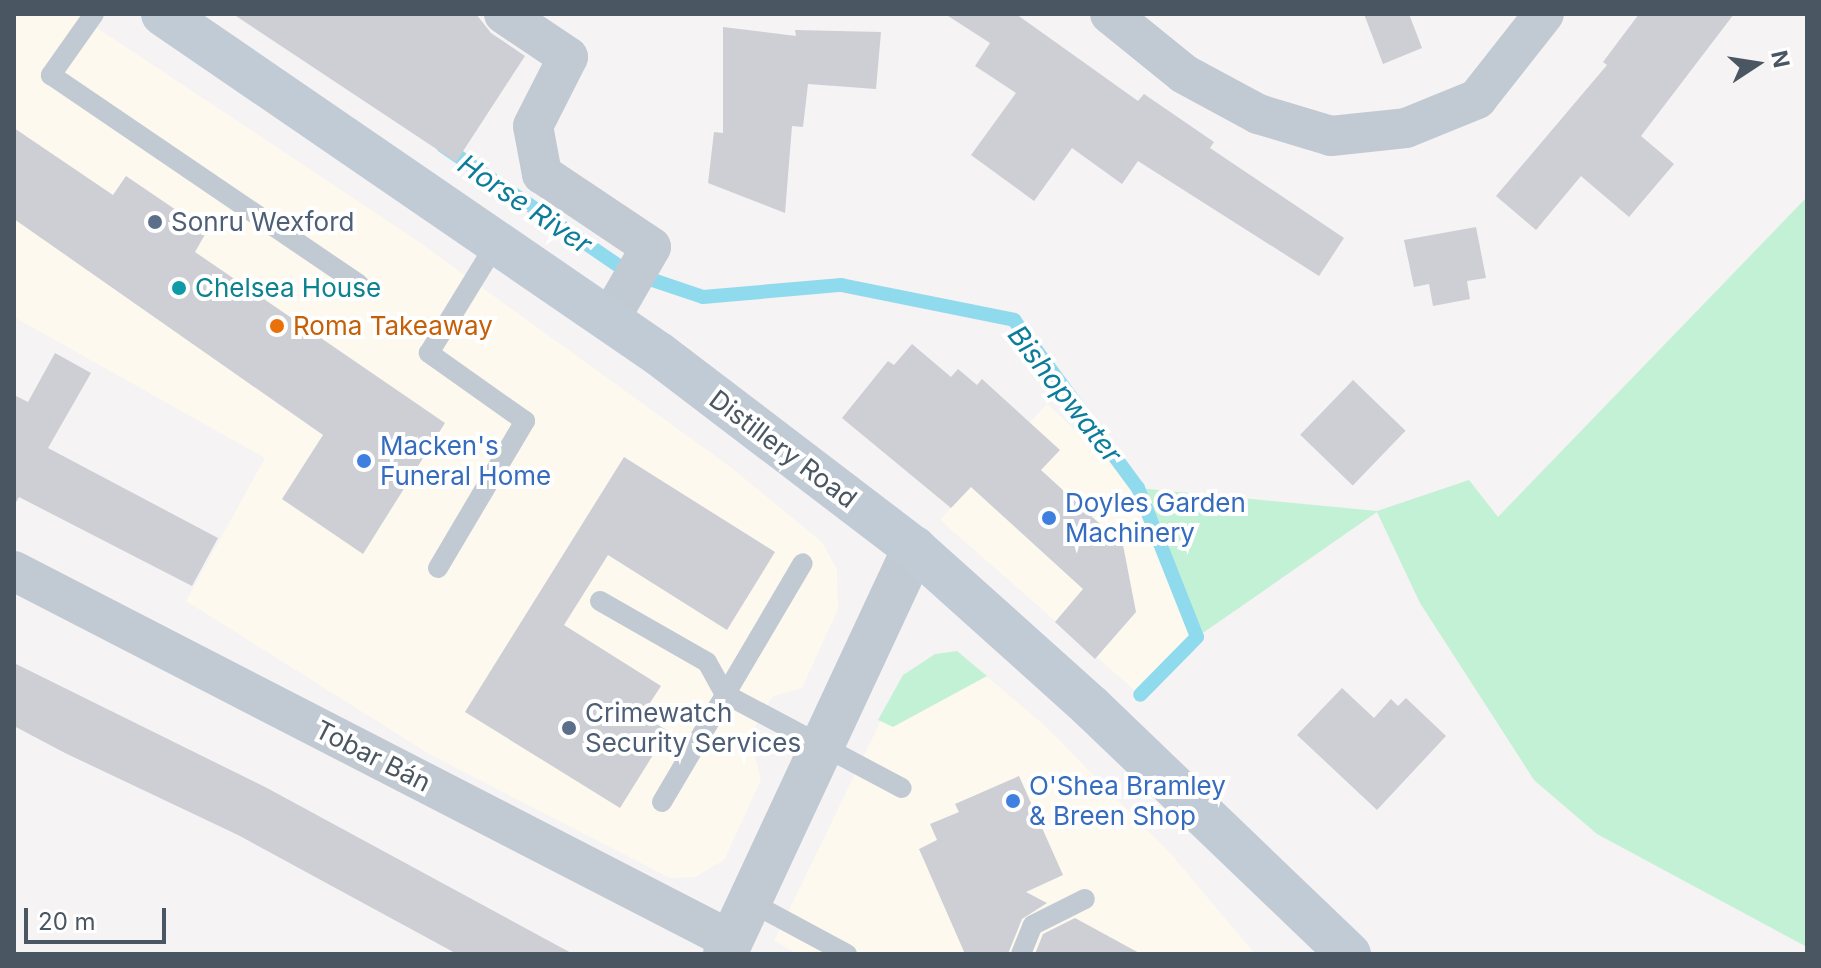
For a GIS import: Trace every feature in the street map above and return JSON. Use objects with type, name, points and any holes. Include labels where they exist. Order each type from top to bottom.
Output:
[{"type":"main road","name":"Distillery Road","points":[[163,14],[497,242],[629,286],[1090,706],[1349,954]]},
{"type":"street","points":[[504,14],[568,57],[533,126],[542,174],[651,247],[629,286]]},
{"type":"street","points":[[1110,14],[1196,81],[1258,114],[1331,136],[1406,128],[1477,99],[1544,14]]},
{"type":"street","points":[[729,947],[914,548]]},
{"type":"street","name":"Tobar Bán","points":[[14,571],[729,947]]},
{"type":"lane","points":[[94,14],[51,75],[359,284]]},
{"type":"lane","points":[[438,568],[525,421],[429,353],[497,242]]},
{"type":"lane","points":[[662,802],[803,563]]},
{"type":"lane","points":[[600,601],[707,662],[725,694],[902,788]]},
{"type":"lane","points":[[1021,954],[1033,925],[1085,899]]},
{"type":"lane","points":[[750,902],[847,954]]},
{"type":"shaded area","points":[[14,14],[76,14],[412,237],[729,466],[822,542],[837,570],[838,609],[802,688],[773,696],[750,736],[761,780],[724,860],[695,877],[670,878],[431,755],[186,601],[265,458],[14,317]]},
{"type":"shaded area","points":[[1047,404],[1138,488],[1197,637],[1140,695],[940,520]]},
{"type":"shaded area","points":[[957,651],[1044,725],[1171,854],[1255,954],[798,954],[774,941],[903,675],[935,654]]},
{"type":"green space","points":[[1807,197],[1807,947],[1597,834],[1534,780],[1420,603],[1377,512],[1197,637],[1138,488],[1377,511],[1469,480],[1498,517]]},
{"type":"green space","points":[[957,651],[987,676],[893,727],[878,720],[903,675],[935,654]]},
{"type":"building","points":[[233,14],[476,14],[491,33],[525,56],[456,162]]},
{"type":"building","points":[[945,14],[1016,14],[1138,101],[1144,94],[1214,142],[1210,148],[1344,238],[1319,276],[1138,161],[1122,184],[1072,148],[1034,201],[971,155],[1016,93],[975,66],[990,43]]},
{"type":"building","points":[[1364,14],[1409,14],[1422,48],[1383,64]]},
{"type":"building","points":[[1639,14],[1734,14],[1641,136],[1674,164],[1629,217],[1581,176],[1536,230],[1496,196],[1607,65],[1603,62]]},
{"type":"building","points":[[723,27],[796,36],[795,30],[881,32],[876,89],[808,84],[803,127],[792,126],[785,213],[708,183],[714,132],[723,133]]},
{"type":"building","name":"Chelsea House","points":[[14,128],[113,195],[126,176],[207,231],[195,252],[445,423],[363,554],[282,499],[323,435],[14,219]]},
{"type":"building","points":[[1476,227],[1486,278],[1467,281],[1470,299],[1433,306],[1429,284],[1414,287],[1404,240]]},
{"type":"building","points":[[912,344],[951,377],[958,369],[977,385],[982,379],[1060,450],[1041,470],[1123,545],[1136,612],[1095,659],[1055,622],[1083,589],[971,487],[951,508],[842,418],[888,361],[894,365]]},
{"type":"building","points":[[55,353],[91,373],[48,448],[218,538],[192,586],[19,497],[14,506],[14,395],[28,402]]},
{"type":"building","points":[[1353,380],[1406,431],[1353,485],[1300,435]]},
{"type":"building","points":[[624,457],[775,552],[727,630],[608,555],[564,625],[661,686],[642,715],[668,731],[620,808],[465,712]]},
{"type":"building","points":[[14,663],[267,788],[573,954],[457,954],[238,835],[65,753],[14,726]]},
{"type":"building","points":[[1342,688],[1374,718],[1391,699],[1398,706],[1406,698],[1446,736],[1377,810],[1297,735]]},
{"type":"building","points":[[1019,776],[1063,875],[1026,892],[1047,903],[1022,919],[1008,954],[965,954],[919,849],[937,840],[930,824],[959,812],[955,804]]},
{"type":"building","points":[[1075,918],[1141,954],[1035,954],[1043,934]]},
{"type":"waterway","name":"Bishopwater","points":[[443,146],[626,271],[703,297],[841,285],[1014,320],[1138,488],[1197,637],[1140,695]]},
{"type":"place","name":"Sonru Wexford","points":[[155,222]]},
{"type":"place","name":"Chelsea House","points":[[179,288]]},
{"type":"place","name":"Roma Takeaway","points":[[277,326]]},
{"type":"place","name":"Macken's Funeral Home","points":[[364,461]]},
{"type":"place","name":"Doyles Garden Machinery","points":[[1049,518]]},
{"type":"place","name":"Crimewatch Security Services","points":[[569,728]]},
{"type":"place","name":"O'Shea Bramley & Breen Shop","points":[[1013,801]]},
{"type":"water label","name":"Horse River","points":[[525,204]]}]
